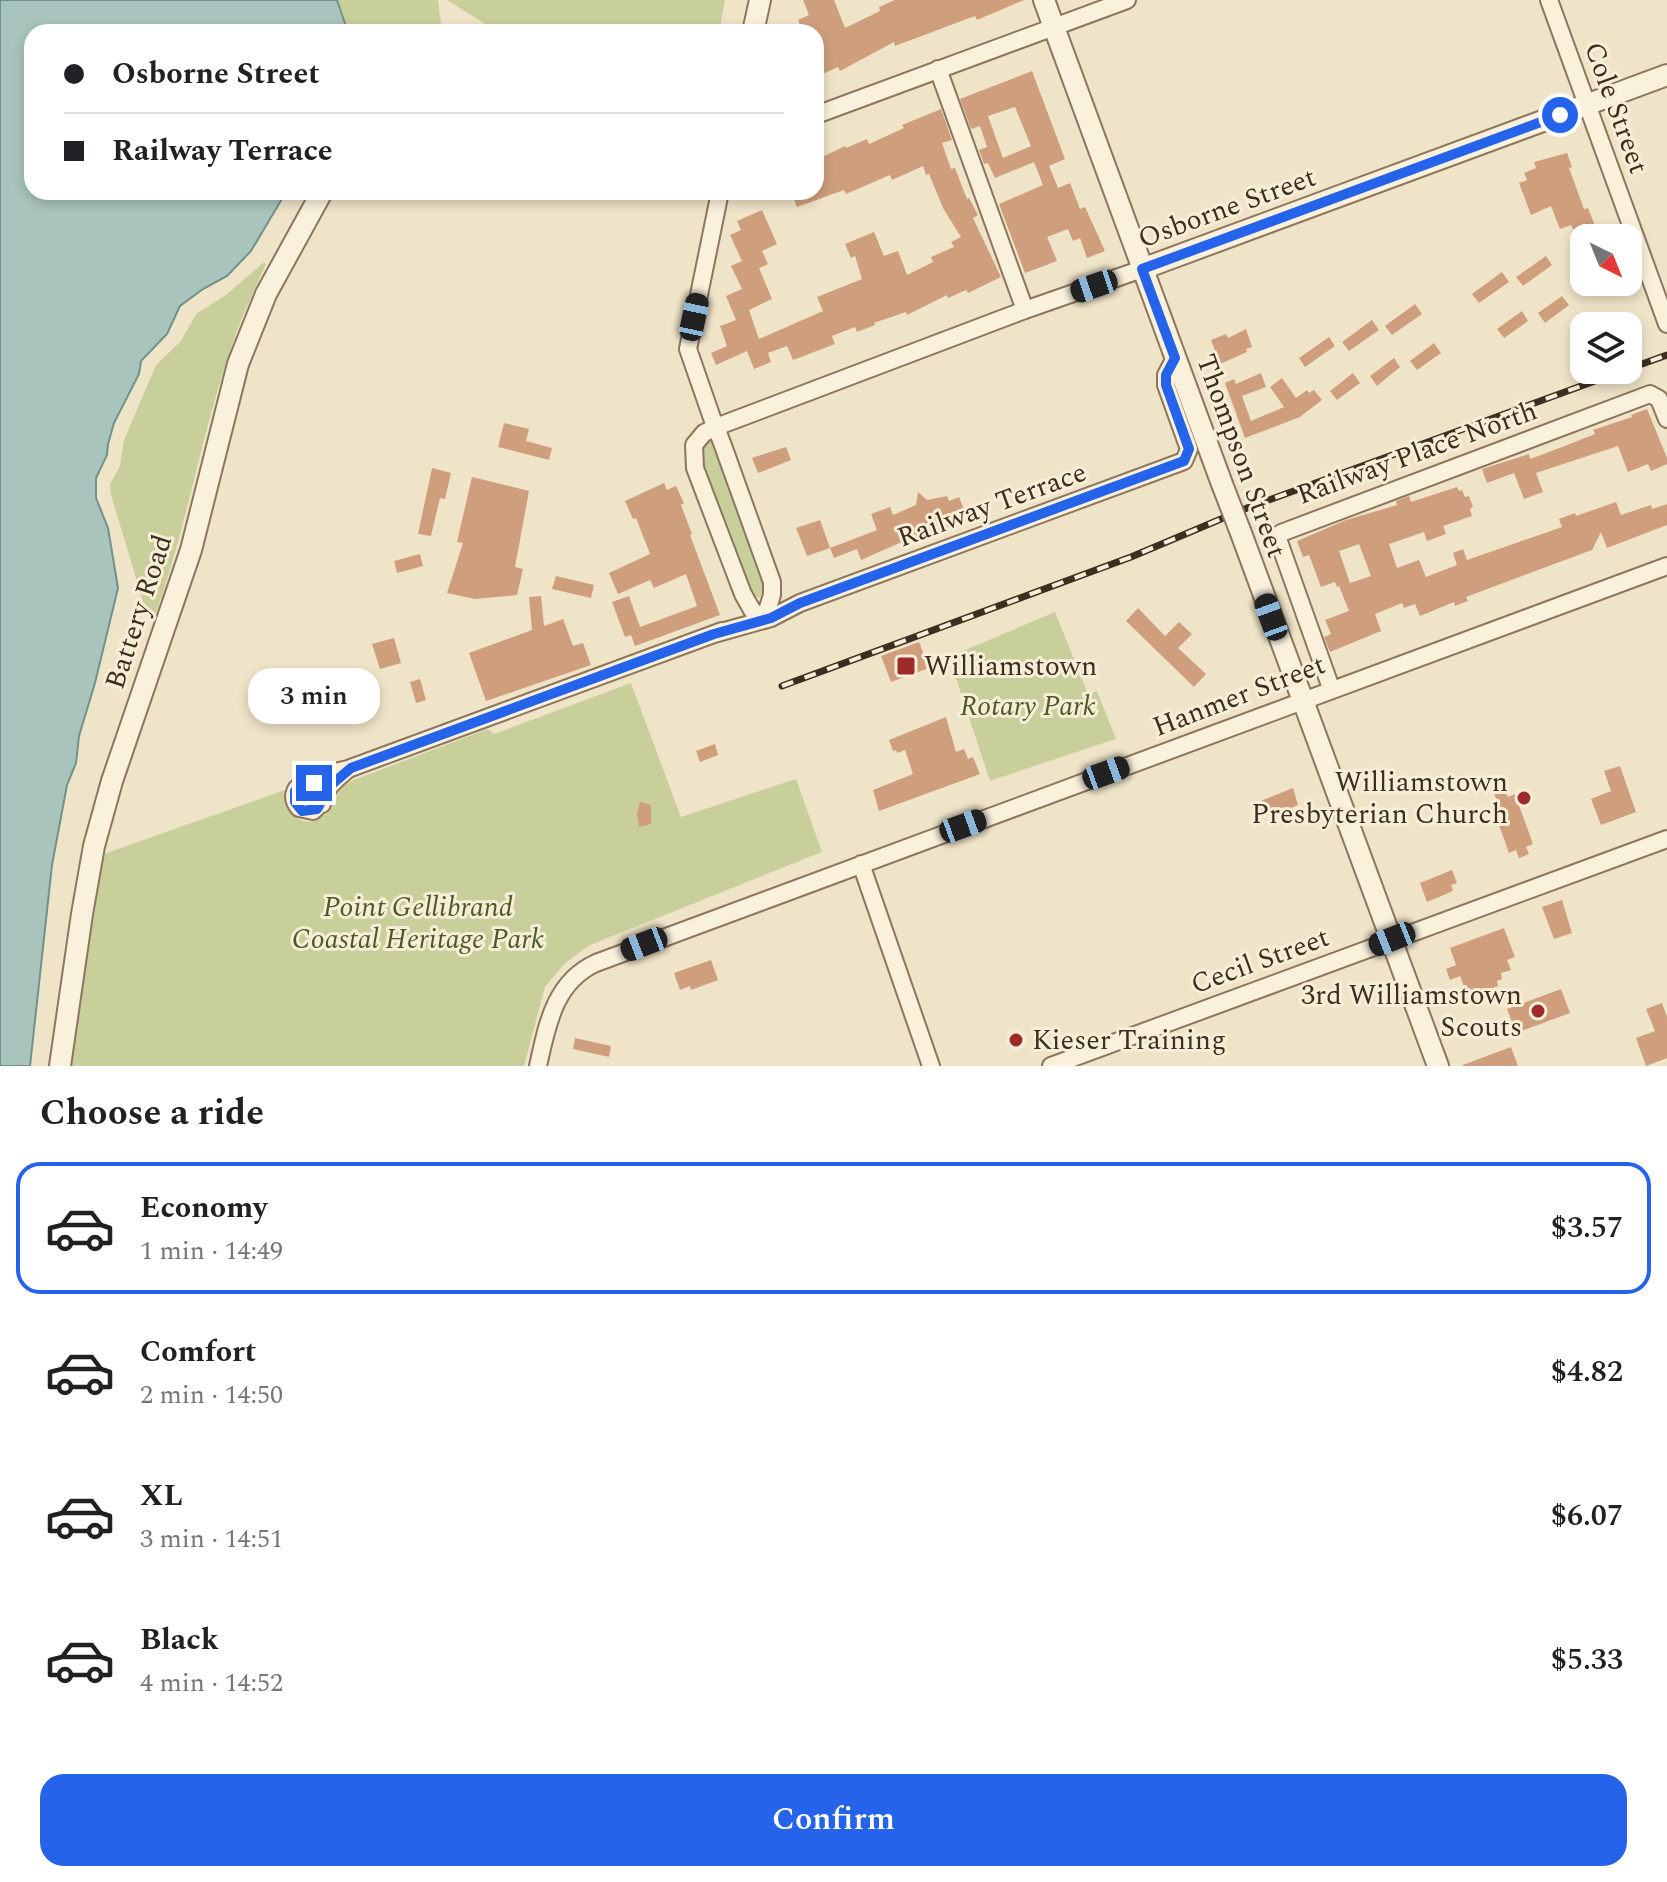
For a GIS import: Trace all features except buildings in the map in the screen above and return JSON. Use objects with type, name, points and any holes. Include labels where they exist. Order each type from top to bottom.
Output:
[{"type":"street","points":[[754,24],[760,0]]},
{"type":"street","name":"Thompson Street","points":[[1044,0],[1438,1066]]},
{"type":"street","points":[[824,112],[1127,0]]},
{"type":"street","name":"Cole Street","points":[[1549,0],[1667,324]]},
{"type":"street","points":[[938,69],[1025,310]]},
{"type":"street","name":"Osborne Street","points":[[716,427],[1025,310],[1667,75]]},
{"type":"street","name":"Battery Road","points":[[60,1066],[94,846],[112,781],[191,550],[238,364],[266,294],[318,200]]},
{"type":"street","points":[[716,427],[696,441],[694,463],[743,594],[752,610],[764,620],[772,595],[769,572],[688,349],[718,200]]},
{"type":"street","name":"Railway Terrace","points":[[303,783],[714,634],[764,620],[800,603],[1184,461],[1189,449],[1166,385],[1166,375],[1175,358]]},
{"type":"street","name":"Railway Place North","points":[[1331,688],[1278,539],[1281,533],[1650,394],[1659,399],[1667,419]]},
{"type":"street","name":"Hanmer Street","points":[[538,1066],[553,1009],[566,985],[596,963],[1667,566]]},
{"type":"street","name":"Railway Terrace","points":[[714,634],[747,618],[749,610],[743,594]]},
{"type":"street","points":[[322,804],[320,787],[314,783],[303,783],[294,794],[299,808],[313,811],[322,804],[329,788],[348,769]]},
{"type":"street","name":"Cecil Street","points":[[1051,1066],[1667,839]]},
{"type":"street","points":[[861,864],[931,1066]]},
{"type":"green space","points":[[338,0],[438,0],[441,24],[346,24]]},
{"type":"green space","points":[[447,0],[725,0],[720,24],[485,24]]},
{"type":"green space","points":[[264,262],[266,264],[239,326],[220,381],[177,547],[156,613],[146,611],[111,495],[110,484],[120,466],[124,440],[156,365],[181,341],[196,314],[226,295]]},
{"type":"green space","points":[[710,438],[714,439],[765,583],[760,598],[750,594],[698,454]]},
{"type":"green space","name":"Rotary Park","points":[[1055,612],[1088,694],[1097,691],[1116,739],[990,781],[949,657]]},
{"type":"green space","name":"Point Gellibrand Coastal Heritage Park","points":[[631,683],[681,817],[796,779],[822,852],[590,945],[565,963],[545,987],[524,1066],[63,1066],[101,855],[285,790],[287,805],[296,817],[308,822],[316,820],[327,812],[341,789],[351,781],[488,729],[494,734]]},
{"type":"water","points":[[0,0],[337,0],[345,24],[24,24],[24,200],[281,200],[251,251],[227,276],[180,306],[167,334],[141,361],[139,374],[114,423],[107,455],[96,478],[96,498],[108,528],[118,588],[79,736],[76,763],[67,785],[52,865],[30,1066],[0,1066]]},
{"type":"railway","points":[[1642,364],[1667,355]]},
{"type":"railway","points":[[782,686],[1131,557],[1247,508],[1587,384]]},
{"type":"place","name":"Williamstown","points":[[906,666]]},
{"type":"place","name":"Williamstown Presbyterian Church","points":[[1524,798]]},
{"type":"place","name":"3rd Williamstown Scouts","points":[[1538,1011]]},
{"type":"place","name":"Kieser Training","points":[[1016,1040]]},
{"type":"route","points":[[314,783],[303,783],[295,791],[295,802],[302,811],[317,809],[331,785],[348,769],[714,634],[771,618],[800,603],[1184,461],[1189,449],[1166,385],[1166,375],[1175,358],[1142,269],[1560,115]]}]
